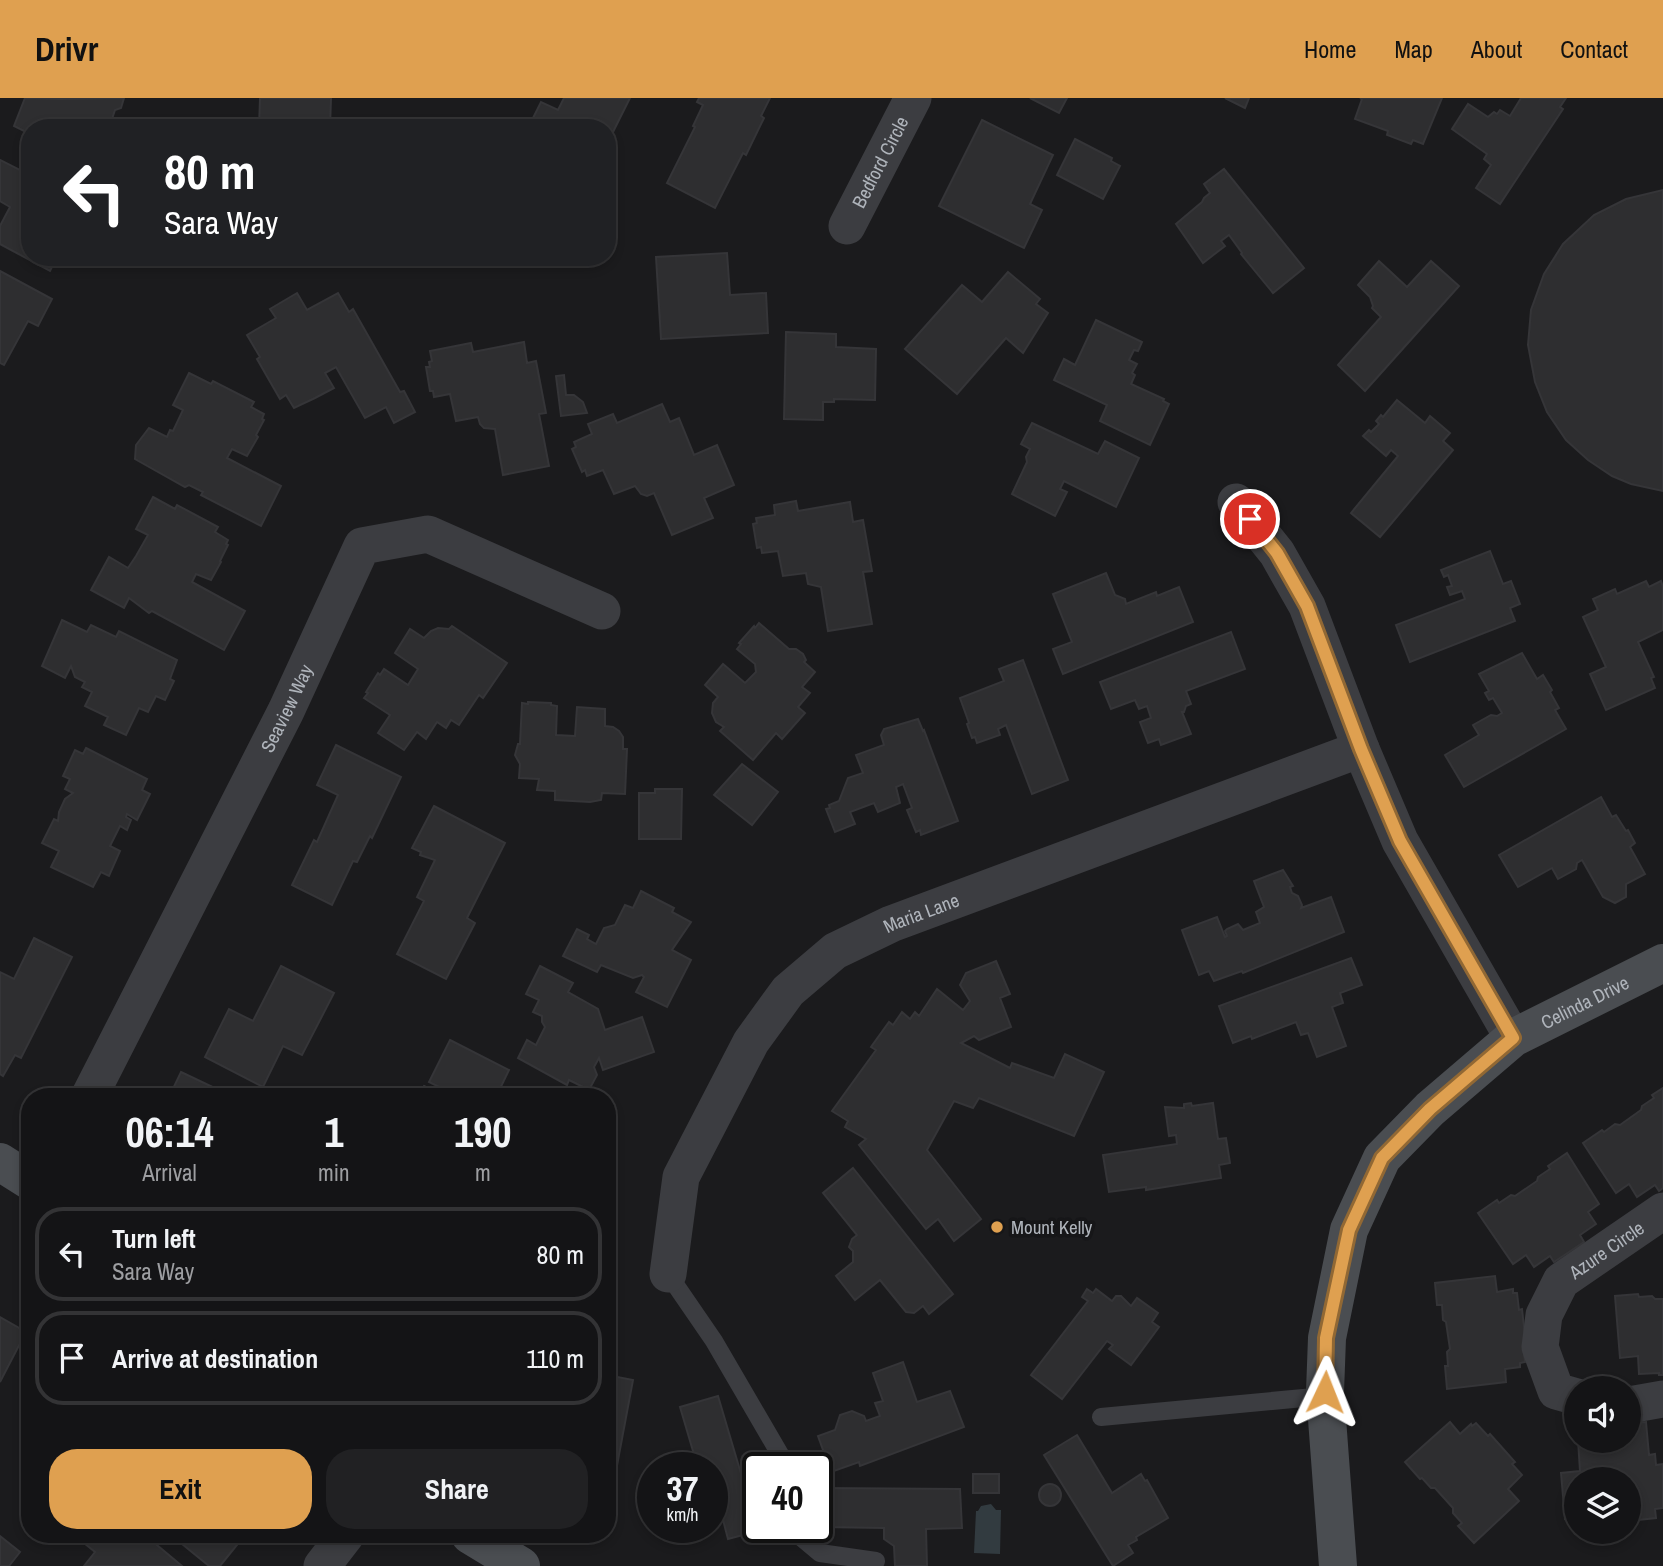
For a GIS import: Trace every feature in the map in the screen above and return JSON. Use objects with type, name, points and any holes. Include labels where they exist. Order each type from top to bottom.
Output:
[{"type":"street","name":"Bedford Circle","points":[[847,226],[913,98]]},
{"type":"street","points":[[1236,502],[1277,553],[1307,606],[1361,749],[1400,841],[1513,1038]]},
{"type":"street","name":"Seaview Way","points":[[94,1088],[286,711],[362,546],[428,534],[602,611]]},
{"type":"street","name":"Maria Lane","points":[[668,1274],[681,1177],[751,1042],[788,991],[835,951],[891,924],[1361,749]]},
{"type":"street","name":"Celinda Drive","points":[[1338,1566],[1325,1396],[1326,1338],[1349,1230],[1382,1158],[1430,1109],[1513,1038],[1663,963]]},
{"type":"street","points":[[0,1162],[21,1175]]},
{"type":"street","name":"Azure Circle","points":[[1564,1393],[1556,1391],[1540,1347],[1544,1315],[1561,1281],[1663,1211]]},
{"type":"street","points":[[1641,1403],[1663,1399]]},
{"type":"street","points":[[323,1566],[340,1543]]},
{"type":"street","points":[[483,1543],[521,1566]]},
{"type":"lane","points":[[668,1274],[714,1341],[779,1452]]},
{"type":"lane","points":[[1101,1417],[1325,1396]]},
{"type":"lane","points":[[809,1543],[820,1553],[876,1561]]},
{"type":"shaded area","points":[[991,1504],[996,1510],[1001,1510],[1000,1554],[974,1553],[976,1511],[981,1506]]},
{"type":"building","points":[[25,98],[124,98],[121,108],[115,110],[112,119],[21,119],[21,130],[14,126]]},
{"type":"building","points":[[260,98],[331,98],[330,119],[259,119]]},
{"type":"building","points":[[564,98],[630,98],[616,126],[616,119],[532,119],[541,102],[558,110]]},
{"type":"building","points":[[699,98],[770,98],[761,116],[764,118],[746,155],[743,153],[715,208],[667,183],[695,127],[693,126],[703,105],[697,102]]},
{"type":"building","points":[[1030,98],[1067,98],[1059,113]]},
{"type":"building","points":[[1225,98],[1249,98],[1245,108]]},
{"type":"building","points":[[1360,98],[1442,98],[1423,144],[1413,140],[1411,144],[1387,135],[1388,131],[1355,119],[1362,99]]},
{"type":"building","points":[[1521,98],[1566,98],[1560,107],[1563,109],[1500,204],[1476,188],[1491,165],[1484,159],[1487,154],[1452,129],[1468,104],[1488,117],[1500,110],[1510,116]]},
{"type":"building","points":[[982,120],[1053,155],[1030,204],[1042,210],[1024,248],[939,206]]},
{"type":"building","points":[[1075,139],[1112,158],[1111,161],[1120,166],[1103,199],[1057,175]]},
{"type":"building","points":[[0,160],[21,170],[21,255],[0,244],[0,226],[10,207],[0,201]]},
{"type":"building","points":[[1224,169],[1304,268],[1273,293],[1229,235],[1221,241],[1225,246],[1203,263],[1176,224],[1210,193],[1204,184]]},
{"type":"building","points":[[1663,190],[1663,491],[1631,484],[1612,476],[1588,460],[1566,440],[1547,412],[1535,382],[1528,345],[1531,310],[1544,274],[1563,244],[1594,215],[1626,199]]},
{"type":"building","points":[[727,253],[730,295],[766,293],[768,333],[661,339],[656,257]]},
{"type":"building","points":[[1379,261],[1407,287],[1431,261],[1459,286],[1365,391],[1338,365],[1381,317],[1372,308],[1370,297],[1358,285]]},
{"type":"building","points":[[0,271],[52,299],[38,326],[28,321],[4,365],[0,363]]},
{"type":"building","points":[[1008,272],[1040,299],[1036,304],[1048,313],[1023,353],[1006,338],[957,394],[905,349],[962,285],[982,302]]},
{"type":"building","points":[[297,293],[307,310],[338,293],[349,312],[353,309],[400,392],[404,391],[415,412],[394,423],[386,407],[365,418],[336,367],[325,373],[334,388],[294,408],[286,395],[280,399],[257,359],[260,357],[247,335],[276,318],[270,309]]},
{"type":"building","points":[[1096,320],[1142,342],[1129,360],[1137,364],[1132,373],[1135,375],[1131,384],[1169,404],[1150,445],[1100,421],[1107,405],[1054,380],[1064,359],[1075,365]]},
{"type":"building","points":[[786,332],[836,334],[836,347],[876,349],[875,400],[834,399],[834,402],[823,402],[823,420],[784,419]]},
{"type":"building","points":[[524,342],[527,363],[536,361],[546,413],[539,414],[549,466],[503,475],[495,429],[484,428],[478,417],[456,421],[450,394],[434,397],[433,391],[430,391],[426,367],[430,367],[429,362],[432,361],[430,351],[471,343],[473,352]]},
{"type":"building","points":[[189,373],[211,384],[213,381],[254,402],[251,407],[264,414],[264,420],[256,435],[258,437],[247,456],[232,449],[227,458],[281,486],[261,526],[201,495],[203,492],[189,485],[185,487],[135,459],[136,445],[149,428],[167,437],[170,430],[173,431],[183,410],[173,405]]},
{"type":"building","points":[[564,375],[566,395],[574,395],[583,402],[587,413],[561,416],[556,376]]},
{"type":"building","points":[[1397,400],[1425,423],[1430,416],[1450,433],[1443,441],[1453,450],[1380,537],[1351,513],[1398,456],[1391,450],[1386,456],[1363,436],[1379,424],[1376,421],[1381,415],[1383,417]]},
{"type":"building","points":[[662,404],[670,422],[679,418],[694,455],[717,445],[734,485],[704,498],[713,518],[672,535],[654,493],[647,496],[641,494],[635,486],[614,494],[603,470],[587,476],[585,470],[582,472],[572,449],[576,447],[574,442],[592,434],[588,424],[613,414],[617,423]]},
{"type":"building","points":[[1032,423],[1098,454],[1105,441],[1139,458],[1116,507],[1064,481],[1060,489],[1067,492],[1055,516],[1012,494],[1027,462],[1030,449],[1021,444]]},
{"type":"building","points":[[153,497],[175,509],[177,505],[218,527],[215,532],[228,540],[221,562],[211,580],[196,574],[192,582],[245,611],[224,650],[152,611],[149,613],[129,598],[124,608],[91,590],[109,557],[128,568],[136,556],[148,535],[136,529]]},
{"type":"building","points":[[796,501],[798,511],[850,502],[853,522],[863,520],[872,571],[863,572],[872,624],[828,631],[821,587],[808,584],[806,573],[783,576],[778,551],[762,553],[761,547],[757,548],[753,524],[757,523],[756,518],[775,515],[774,505]]},
{"type":"building","points":[[1490,551],[1503,584],[1511,581],[1520,604],[1510,608],[1515,621],[1410,662],[1396,625],[1465,599],[1462,591],[1450,595],[1447,587],[1452,586],[1448,575],[1444,577],[1441,570]]},
{"type":"building","points":[[1106,573],[1115,595],[1125,599],[1126,604],[1156,592],[1157,596],[1179,587],[1193,622],[1063,674],[1053,649],[1072,642],[1053,594]]},
{"type":"building","points":[[1646,581],[1649,587],[1661,581],[1663,587],[1663,630],[1638,642],[1654,677],[1651,678],[1655,688],[1606,710],[1590,674],[1606,667],[1583,617],[1598,610],[1593,599],[1615,589],[1617,594]]},
{"type":"building","points":[[62,620],[87,632],[91,625],[116,637],[119,631],[177,660],[170,679],[174,681],[165,700],[156,696],[148,712],[139,708],[126,735],[104,725],[108,717],[85,706],[92,692],[82,687],[85,682],[75,677],[71,666],[65,678],[42,666]]},
{"type":"building","points":[[759,623],[789,649],[796,649],[803,654],[806,660],[804,662],[815,672],[802,687],[810,693],[798,707],[805,713],[782,739],[776,733],[753,760],[720,731],[724,727],[716,722],[712,713],[713,703],[718,697],[705,685],[723,664],[745,683],[756,672],[755,664],[737,649],[741,644],[739,643]]},
{"type":"building","points":[[452,626],[507,663],[483,698],[479,695],[459,725],[451,720],[446,728],[437,722],[426,739],[417,732],[404,750],[378,733],[390,715],[364,698],[368,693],[366,692],[378,673],[380,675],[384,669],[408,685],[418,669],[395,653],[410,629],[424,638],[438,628],[449,629]]},
{"type":"building","points":[[1231,632],[1245,669],[1186,691],[1191,704],[1182,712],[1191,734],[1161,745],[1159,739],[1148,743],[1140,722],[1151,718],[1147,706],[1139,709],[1135,700],[1111,709],[1100,682]]},
{"type":"building","points":[[1522,653],[1537,679],[1543,675],[1552,690],[1550,692],[1559,708],[1555,710],[1566,729],[1464,787],[1445,755],[1479,735],[1473,725],[1491,715],[1502,713],[1493,698],[1489,700],[1485,693],[1489,691],[1479,674]]},
{"type":"building","points":[[1023,660],[1068,780],[1032,794],[1006,725],[998,729],[1000,735],[977,743],[975,737],[972,738],[960,698],[1004,681],[999,669]]},
{"type":"building","points":[[522,703],[551,703],[557,706],[556,735],[575,736],[577,707],[605,709],[605,726],[619,731],[623,737],[623,749],[627,749],[625,794],[602,793],[601,800],[590,802],[555,800],[555,791],[537,790],[539,779],[519,778],[520,764],[515,755],[520,744]]},
{"type":"building","points":[[918,719],[958,821],[921,835],[920,830],[916,832],[907,810],[912,808],[903,784],[896,787],[900,803],[878,812],[874,803],[850,812],[855,824],[835,832],[826,809],[839,801],[848,778],[863,773],[856,755],[884,745],[881,735],[884,729]]},
{"type":"building","points":[[336,745],[401,777],[372,838],[370,836],[357,862],[353,861],[332,905],[292,885],[314,840],[317,842],[338,795],[317,785]]},
{"type":"building","points":[[86,748],[147,779],[142,790],[150,794],[137,820],[127,814],[126,817],[131,820],[127,830],[120,826],[110,846],[120,851],[109,876],[101,872],[93,887],[51,867],[59,851],[42,843],[54,819],[58,821],[65,799],[73,793],[65,789],[70,779],[63,776],[75,750],[83,754]]},
{"type":"building","points":[[742,764],[778,792],[752,825],[714,795]]},
{"type":"building","points":[[655,789],[682,789],[681,839],[639,839],[639,793],[655,793]]},
{"type":"building","points":[[1601,797],[1612,817],[1616,815],[1626,831],[1628,830],[1635,843],[1630,847],[1645,874],[1626,884],[1626,897],[1615,903],[1603,897],[1582,860],[1577,863],[1576,869],[1558,879],[1552,868],[1518,887],[1499,855]]},
{"type":"building","points":[[434,806],[505,843],[467,918],[475,923],[446,979],[397,954],[424,901],[417,897],[435,860],[420,855],[421,852],[412,848]]},
{"type":"building","points":[[1283,870],[1293,886],[1290,887],[1292,893],[1298,896],[1301,908],[1331,897],[1344,932],[1243,973],[1242,971],[1214,981],[1209,971],[1199,975],[1182,930],[1217,917],[1225,937],[1227,929],[1238,924],[1243,930],[1260,923],[1256,912],[1264,907],[1254,881]]},
{"type":"building","points":[[641,891],[674,908],[672,912],[691,922],[672,950],[691,960],[667,1007],[636,992],[644,977],[642,975],[633,978],[601,965],[597,972],[563,956],[577,929],[589,935],[587,939],[596,944],[604,928],[615,925],[625,905],[633,908]]},
{"type":"building","points":[[34,938],[72,957],[21,1058],[15,1055],[3,1076],[0,1074],[0,972],[14,979]]},
{"type":"building","points":[[1351,958],[1362,985],[1340,993],[1343,1003],[1332,1007],[1346,1046],[1317,1057],[1308,1033],[1301,1035],[1296,1022],[1252,1039],[1251,1036],[1233,1043],[1219,1006]]},
{"type":"building","points":[[996,961],[1010,994],[1000,998],[1011,1027],[979,1040],[974,1036],[961,1043],[1010,1068],[1012,1063],[1054,1078],[1065,1054],[1104,1072],[1074,1136],[979,1098],[973,1108],[954,1101],[927,1150],[981,1219],[954,1241],[938,1219],[926,1229],[859,1145],[866,1139],[845,1127],[848,1121],[832,1111],[876,1050],[871,1047],[889,1022],[893,1025],[902,1012],[910,1019],[915,1012],[919,1016],[937,989],[963,1010],[970,1001],[960,985],[966,973]]},
{"type":"building","points":[[281,966],[334,993],[302,1055],[283,1046],[263,1087],[205,1057],[229,1009],[253,1021]]},
{"type":"building","points":[[540,966],[573,983],[568,992],[598,1009],[605,1030],[642,1017],[654,1052],[603,1070],[599,1058],[594,1067],[597,1075],[590,1088],[569,1080],[567,1085],[518,1058],[527,1040],[536,1045],[545,1027],[542,1016],[533,1012],[539,1000],[526,994]]},
{"type":"building","points":[[450,1040],[509,1070],[500,1088],[441,1088],[429,1082]]},
{"type":"building","points":[[181,1072],[215,1088],[173,1088]]},
{"type":"building","points":[[1663,1088],[1663,1188],[1659,1191],[1655,1185],[1637,1197],[1629,1184],[1616,1193],[1583,1143],[1602,1130],[1604,1132],[1615,1124],[1620,1125],[1641,1110],[1642,1106],[1654,1098],[1652,1095]]},
{"type":"building","points":[[1191,1103],[1192,1106],[1213,1103],[1218,1139],[1226,1138],[1230,1163],[1219,1165],[1221,1178],[1146,1190],[1146,1187],[1109,1192],[1103,1155],[1177,1144],[1176,1135],[1169,1136],[1165,1107],[1184,1108],[1184,1104]]},
{"type":"building","points":[[1567,1153],[1599,1204],[1588,1212],[1596,1224],[1580,1235],[1584,1242],[1554,1262],[1550,1256],[1534,1267],[1526,1255],[1513,1264],[1478,1213],[1497,1200],[1499,1203],[1511,1195],[1515,1196],[1537,1181],[1538,1177],[1550,1169],[1548,1166]]},
{"type":"building","points":[[853,1168],[953,1294],[929,1314],[923,1306],[914,1313],[906,1312],[880,1280],[855,1300],[836,1276],[853,1262],[853,1251],[849,1247],[857,1235],[823,1193]]},
{"type":"building","points":[[1495,1276],[1497,1292],[1513,1289],[1513,1293],[1517,1293],[1519,1310],[1522,1309],[1525,1362],[1520,1363],[1520,1367],[1505,1369],[1506,1382],[1447,1389],[1445,1366],[1448,1366],[1447,1352],[1450,1349],[1442,1305],[1437,1305],[1435,1283]]},
{"type":"building","points":[[1087,1289],[1093,1293],[1096,1289],[1112,1301],[1116,1296],[1121,1296],[1131,1306],[1137,1298],[1158,1313],[1152,1322],[1159,1327],[1131,1365],[1109,1349],[1113,1345],[1107,1341],[1062,1399],[1031,1375],[1088,1301],[1082,1297]]},
{"type":"building","points":[[1638,1294],[1639,1297],[1663,1299],[1663,1375],[1639,1374],[1638,1356],[1620,1358],[1615,1296]]},
{"type":"building","points":[[0,1317],[21,1329],[21,1342],[0,1382]]},
{"type":"building","points":[[903,1362],[917,1402],[950,1391],[964,1427],[860,1466],[859,1462],[833,1471],[833,1452],[824,1452],[818,1436],[835,1430],[840,1415],[852,1411],[864,1416],[866,1421],[880,1416],[875,1403],[883,1401],[873,1373]]},
{"type":"building","points":[[616,1377],[633,1380],[616,1471]]},
{"type":"building","points":[[718,1396],[742,1477],[742,1535],[728,1539],[728,1452],[693,1452],[680,1407]]},
{"type":"building","points":[[1450,1422],[1460,1434],[1476,1423],[1488,1436],[1490,1434],[1515,1462],[1512,1464],[1522,1475],[1508,1489],[1519,1501],[1474,1543],[1458,1526],[1462,1523],[1453,1513],[1453,1508],[1405,1462]]},
{"type":"building","points":[[1641,1422],[1646,1422],[1649,1455],[1655,1454],[1656,1465],[1663,1464],[1663,1508],[1655,1509],[1656,1518],[1641,1520],[1641,1467],[1580,1467],[1579,1453],[1641,1453]]},
{"type":"building","points":[[1077,1435],[1112,1493],[1141,1474],[1168,1518],[1136,1537],[1137,1540],[1128,1545],[1133,1553],[1113,1566],[1044,1455]]},
{"type":"building","points":[[1561,1473],[1564,1473],[1564,1508]]},
{"type":"building","points":[[973,1474],[999,1474],[999,1493],[973,1493]]},
{"type":"building","points":[[1050,1484],[1058,1487],[1061,1495],[1058,1503],[1050,1506],[1042,1503],[1039,1495],[1042,1487]]},
{"type":"building","points":[[833,1488],[960,1489],[962,1528],[926,1529],[927,1566],[895,1566],[894,1546],[884,1539],[884,1528],[833,1527]]},
{"type":"building","points":[[0,1536],[20,1552],[9,1566],[0,1566]]},
{"type":"building","points":[[84,1543],[155,1543],[182,1566],[84,1566],[95,1552]]},
{"type":"building","points":[[181,1543],[239,1543],[220,1566],[209,1566]]},
{"type":"place","name":"Mount Kelly","points":[[997,1227]]},
{"type":"route","points":[[1250,519],[1277,553],[1307,606],[1361,749],[1400,841],[1513,1038],[1430,1109],[1382,1158],[1349,1230],[1326,1338],[1325,1392]]}]
